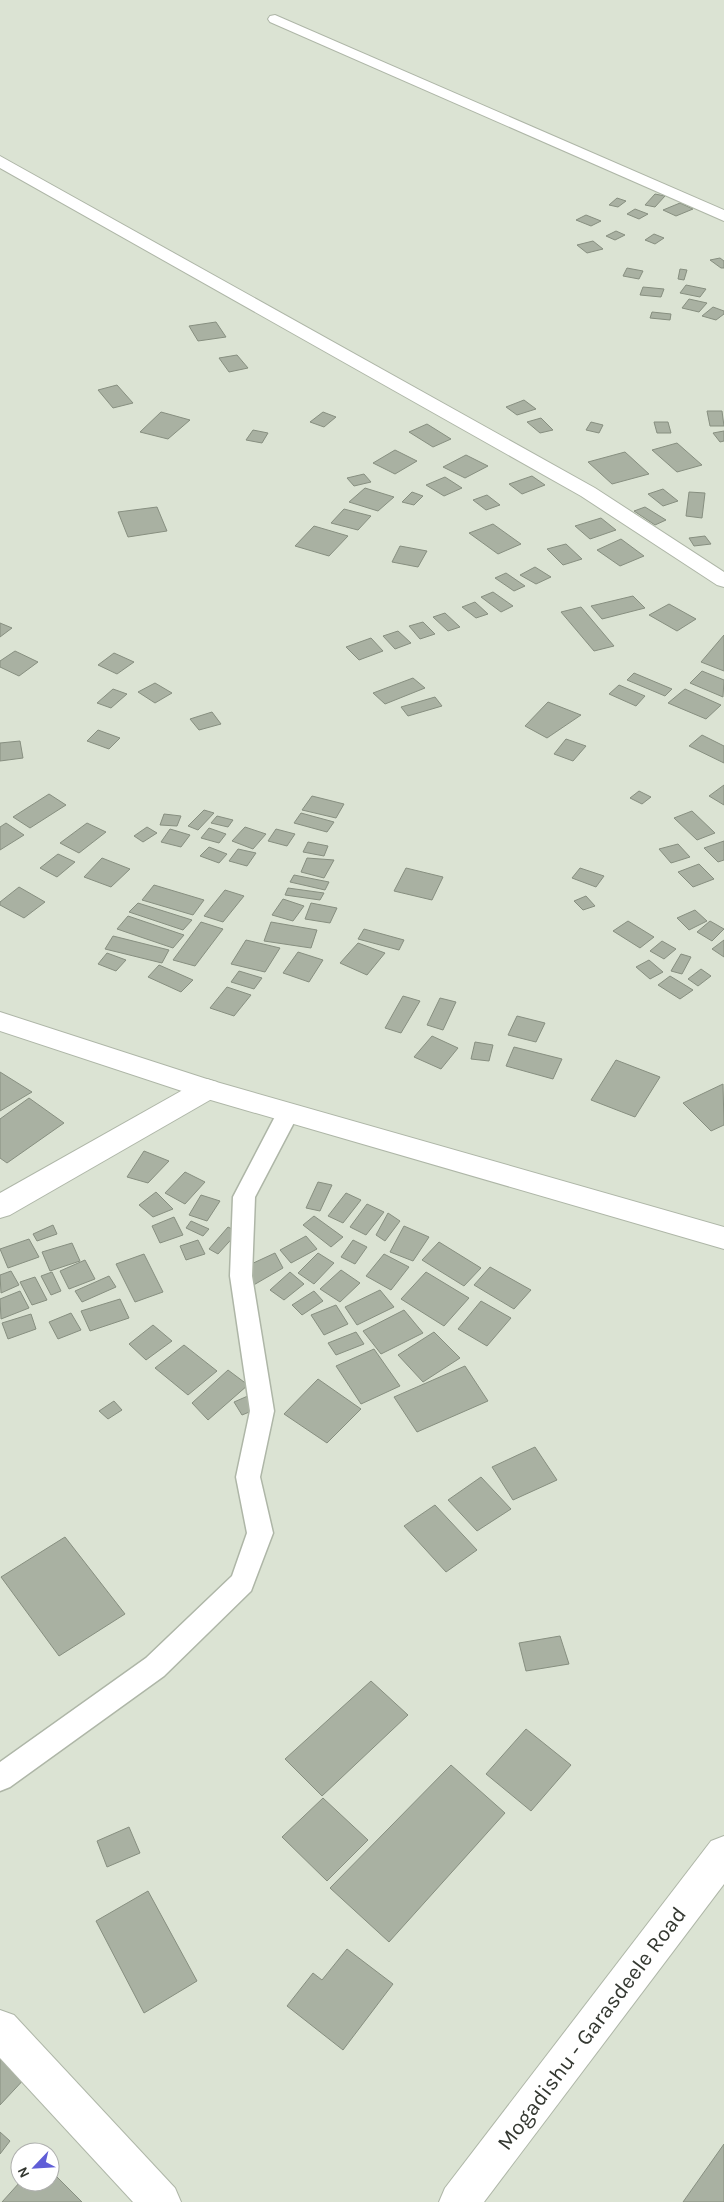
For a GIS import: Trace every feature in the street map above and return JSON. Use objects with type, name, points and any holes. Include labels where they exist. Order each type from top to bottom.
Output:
[{"type":"street","points":[[275,19],[724,216]]},
{"type":"street","points":[[0,161],[588,492],[724,581]]},
{"type":"street","points":[[0,1021],[207,1089],[724,1238]]},
{"type":"street","points":[[0,1207],[207,1089]]},
{"type":"street","name":"Mogadishu - Garasdeele Road","points":[[459,2202],[724,1854]]},
{"type":"street","points":[[0,2028],[161,2202]]},
{"type":"lane","points":[[0,1778],[155,1667],[242,1583],[260,1533],[248,1477],[262,1411],[241,1276],[244,1197],[288,1113]]},
{"type":"building","points":[[655,194],[665,196],[655,207],[645,205]]},
{"type":"building","points":[[617,198],[626,201],[618,207],[609,205]]},
{"type":"building","points":[[680,203],[693,209],[676,216],[663,210]]},
{"type":"building","points":[[635,209],[648,214],[639,219],[627,214]]},
{"type":"building","points":[[586,215],[601,221],[591,226],[576,220]]},
{"type":"building","points":[[616,231],[625,235],[615,240],[606,236]]},
{"type":"building","points":[[654,234],[664,238],[655,244],[645,240]]},
{"type":"building","points":[[593,241],[603,249],[587,253],[577,245]]},
{"type":"building","points":[[720,258],[724,261],[724,268],[710,260]]},
{"type":"building","points":[[627,268],[643,271],[639,279],[623,276]]},
{"type":"building","points":[[680,269],[687,270],[684,280],[678,279]]},
{"type":"building","points":[[686,285],[706,289],[700,297],[680,293]]},
{"type":"building","points":[[643,287],[664,289],[661,297],[640,295]]},
{"type":"building","points":[[689,299],[707,303],[699,312],[682,308]]},
{"type":"building","points":[[713,307],[724,311],[724,314],[716,320],[702,316]]},
{"type":"building","points":[[652,312],[671,314],[670,320],[650,318]]},
{"type":"building","points":[[216,322],[226,337],[198,341],[189,326]]},
{"type":"building","points":[[237,355],[248,368],[229,372],[219,358]]},
{"type":"building","points":[[117,385],[133,403],[113,408],[98,390]]},
{"type":"building","points":[[524,400],[536,409],[517,415],[506,407]]},
{"type":"building","points":[[707,411],[722,411],[724,426],[710,426]]},
{"type":"building","points":[[161,412],[190,420],[168,439],[140,432]]},
{"type":"building","points":[[323,412],[336,417],[324,427],[310,422]]},
{"type":"building","points":[[541,418],[553,430],[540,433],[527,422]]},
{"type":"building","points":[[591,422],[603,425],[599,433],[586,430]]},
{"type":"building","points":[[654,422],[668,422],[671,433],[657,433]]},
{"type":"building","points":[[427,424],[451,439],[433,447],[409,432]]},
{"type":"building","points":[[253,430],[268,433],[262,443],[246,440]]},
{"type":"building","points":[[724,431],[724,441],[720,442],[713,433]]},
{"type":"building","points":[[677,443],[702,465],[677,472],[652,450]]},
{"type":"building","points":[[395,450],[417,461],[395,474],[373,463]]},
{"type":"building","points":[[625,452],[649,474],[612,484],[588,462]]},
{"type":"building","points":[[466,455],[488,466],[465,478],[443,467]]},
{"type":"building","points":[[364,474],[371,482],[354,486],[347,478]]},
{"type":"building","points":[[532,476],[545,485],[522,494],[509,484]]},
{"type":"building","points":[[445,477],[462,488],[444,496],[426,485]]},
{"type":"building","points":[[365,488],[394,497],[378,511],[349,502]]},
{"type":"building","points":[[663,489],[678,501],[663,506],[648,494]]},
{"type":"building","points":[[412,492],[423,496],[414,505],[402,502]]},
{"type":"building","points":[[689,492],[705,493],[702,518],[686,516]]},
{"type":"building","points":[[487,495],[500,505],[486,510],[473,500]]},
{"type":"building","points":[[157,507],[167,531],[128,537],[118,512]]},
{"type":"building","points":[[645,507],[666,520],[655,525],[634,511]]},
{"type":"building","points":[[344,509],[371,516],[358,530],[331,523]]},
{"type":"building","points":[[601,518],[616,530],[590,539],[575,526]]},
{"type":"building","points":[[493,524],[521,544],[498,554],[469,533]]},
{"type":"building","points":[[314,526],[348,536],[329,556],[295,546]]},
{"type":"building","points":[[705,536],[711,544],[694,546],[689,538]]},
{"type":"building","points":[[621,539],[644,556],[620,566],[597,550]]},
{"type":"building","points":[[566,544],[582,559],[563,565],[547,549]]},
{"type":"building","points":[[400,546],[427,551],[418,567],[392,562]]},
{"type":"building","points":[[535,567],[551,577],[536,584],[520,575]]},
{"type":"building","points":[[506,573],[525,586],[514,591],[495,578]]},
{"type":"building","points":[[493,592],[513,606],[501,612],[481,597]]},
{"type":"building","points":[[633,596],[645,608],[602,619],[591,606]]},
{"type":"building","points":[[475,602],[488,614],[476,618],[462,607]]},
{"type":"building","points":[[669,604],[696,619],[677,631],[649,615]]},
{"type":"building","points":[[581,607],[614,646],[594,651],[561,612]]},
{"type":"building","points":[[445,613],[460,627],[448,631],[433,617]]},
{"type":"building","points":[[423,622],[435,634],[420,639],[409,626]]},
{"type":"building","points":[[0,623],[12,628],[0,637]]},
{"type":"building","points":[[398,631],[411,643],[395,649],[383,636]]},
{"type":"building","points":[[724,635],[724,671],[701,662]]},
{"type":"building","points":[[371,638],[383,651],[359,660],[346,647]]},
{"type":"building","points":[[15,651],[38,662],[19,676],[0,667],[0,661]]},
{"type":"building","points":[[114,653],[134,662],[117,674],[98,665]]},
{"type":"building","points":[[702,671],[724,680],[723,697],[690,683]]},
{"type":"building","points":[[634,673],[672,689],[665,696],[627,680]]},
{"type":"building","points":[[413,678],[425,688],[385,704],[373,693]]},
{"type":"building","points":[[155,683],[172,693],[155,703],[138,692]]},
{"type":"building","points":[[619,685],[645,696],[636,706],[609,694]]},
{"type":"building","points":[[113,689],[127,694],[111,708],[97,703]]},
{"type":"building","points":[[685,689],[721,705],[706,719],[668,703]]},
{"type":"building","points":[[435,697],[442,706],[408,716],[401,707]]},
{"type":"building","points":[[548,702],[581,715],[547,738],[525,726]]},
{"type":"building","points":[[212,712],[221,724],[199,730],[190,719]]},
{"type":"building","points":[[98,730],[120,738],[109,749],[87,741]]},
{"type":"building","points":[[702,735],[724,746],[724,763],[689,746]]},
{"type":"building","points":[[566,739],[586,746],[573,761],[554,754]]},
{"type":"building","points":[[20,741],[23,758],[0,761],[0,743]]},
{"type":"building","points":[[724,785],[724,805],[709,796]]},
{"type":"building","points":[[639,791],[651,797],[642,804],[630,798]]},
{"type":"building","points":[[49,794],[66,805],[30,828],[13,817]]},
{"type":"building","points":[[312,796],[344,804],[336,818],[302,810]]},
{"type":"building","points":[[204,810],[214,813],[198,830],[188,826]]},
{"type":"building","points":[[692,811],[715,833],[697,840],[674,818]]},
{"type":"building","points":[[301,813],[334,822],[327,832],[294,823]]},
{"type":"building","points":[[164,814],[181,816],[177,826],[160,825]]},
{"type":"building","points":[[217,816],[233,820],[228,827],[211,823]]},
{"type":"building","points":[[6,823],[24,835],[0,850],[0,827]]},
{"type":"building","points":[[87,823],[106,832],[79,853],[60,843]]},
{"type":"building","points":[[147,827],[157,833],[143,842],[134,836]]},
{"type":"building","points":[[245,827],[266,834],[253,849],[232,841]]},
{"type":"building","points":[[209,828],[226,834],[219,843],[201,838]]},
{"type":"building","points":[[170,829],[190,835],[181,847],[161,842]]},
{"type":"building","points":[[276,829],[295,834],[287,846],[268,841]]},
{"type":"building","points":[[724,841],[724,860],[718,862],[704,848]]},
{"type":"building","points":[[308,842],[328,846],[324,856],[303,852]]},
{"type":"building","points":[[678,844],[690,857],[671,863],[659,849]]},
{"type":"building","points":[[209,847],[227,854],[219,863],[200,856]]},
{"type":"building","points":[[238,849],[256,853],[247,866],[229,861]]},
{"type":"building","points":[[58,854],[75,862],[57,877],[40,868]]},
{"type":"building","points":[[102,858],[130,869],[111,887],[84,877]]},
{"type":"building","points":[[307,858],[334,860],[324,878],[301,872]]},
{"type":"building","points":[[699,864],[714,879],[693,887],[678,872]]},
{"type":"building","points":[[406,868],[443,877],[432,900],[394,891]]},
{"type":"building","points":[[580,868],[604,876],[596,887],[572,878]]},
{"type":"building","points":[[294,875],[329,882],[325,890],[290,882]]},
{"type":"building","points":[[154,885],[204,900],[193,915],[142,900]]},
{"type":"building","points":[[19,887],[45,902],[24,918],[0,905],[0,902]]},
{"type":"building","points":[[288,888],[324,893],[320,900],[285,895]]},
{"type":"building","points":[[225,890],[244,896],[223,922],[204,916]]},
{"type":"building","points":[[586,896],[595,906],[583,910],[574,901]]},
{"type":"building","points":[[283,899],[304,906],[293,921],[272,915]]},
{"type":"building","points":[[138,903],[192,920],[183,930],[129,912]]},
{"type":"building","points":[[311,903],[337,908],[330,923],[305,919]]},
{"type":"building","points":[[695,910],[707,921],[689,930],[677,918]]},
{"type":"building","points":[[128,916],[184,935],[173,948],[117,929]]},
{"type":"building","points":[[628,921],[654,937],[640,948],[613,931]]},
{"type":"building","points":[[710,921],[724,929],[712,941],[697,932]]},
{"type":"building","points":[[201,922],[223,929],[195,966],[173,960]]},
{"type":"building","points":[[271,922],[317,930],[311,948],[264,941]]},
{"type":"building","points":[[364,929],[404,940],[399,950],[358,939]]},
{"type":"building","points":[[113,936],[169,950],[162,963],[105,949]]},
{"type":"building","points":[[246,940],[280,948],[265,972],[231,964]]},
{"type":"building","points":[[724,940],[724,957],[712,949]]},
{"type":"building","points":[[662,941],[676,949],[664,959],[650,951]]},
{"type":"building","points":[[358,943],[385,953],[367,975],[340,963]]},
{"type":"building","points":[[298,952],[323,960],[309,982],[283,973]]},
{"type":"building","points":[[107,953],[126,960],[116,971],[98,964]]},
{"type":"building","points":[[681,954],[691,957],[682,974],[671,971]]},
{"type":"building","points":[[649,960],[663,972],[650,979],[636,967]]},
{"type":"building","points":[[159,965],[193,980],[181,992],[148,977]]},
{"type":"building","points":[[701,969],[711,976],[698,986],[688,979]]},
{"type":"building","points":[[239,971],[262,978],[254,989],[231,982]]},
{"type":"building","points":[[670,976],[693,990],[680,999],[658,985]]},
{"type":"building","points":[[227,987],[251,995],[234,1016],[210,1008]]},
{"type":"building","points":[[403,996],[420,1001],[401,1033],[385,1028]]},
{"type":"building","points":[[440,998],[456,1002],[443,1030],[427,1025]]},
{"type":"building","points":[[517,1016],[545,1023],[536,1042],[508,1035]]},
{"type":"building","points":[[432,1036],[458,1048],[441,1069],[414,1057]]},
{"type":"building","points":[[475,1042],[493,1045],[489,1061],[471,1059]]},
{"type":"building","points":[[514,1047],[562,1059],[553,1079],[506,1066]]},
{"type":"building","points":[[616,1060],[660,1077],[635,1117],[591,1100]]},
{"type":"building","points":[[0,1072],[32,1092],[0,1111]]},
{"type":"building","points":[[723,1084],[724,1125],[711,1131],[683,1103]]},
{"type":"building","points":[[29,1098],[64,1123],[7,1163],[0,1158],[0,1119]]},
{"type":"building","points":[[144,1151],[169,1161],[148,1183],[127,1177]]},
{"type":"building","points":[[185,1172],[205,1182],[185,1204],[165,1193]]},
{"type":"building","points":[[318,1182],[332,1185],[320,1211],[306,1208]]},
{"type":"building","points":[[156,1192],[173,1209],[153,1217],[139,1205]]},
{"type":"building","points":[[346,1193],[361,1200],[343,1223],[328,1216]]},
{"type":"building","points":[[201,1195],[220,1201],[207,1221],[189,1215]]},
{"type":"building","points":[[367,1204],[384,1212],[366,1235],[350,1227]]},
{"type":"building","points":[[388,1213],[400,1221],[385,1241],[376,1235]]},
{"type":"building","points":[[314,1216],[343,1237],[331,1247],[303,1225]]},
{"type":"building","points":[[174,1217],[183,1235],[160,1243],[152,1226]]},
{"type":"building","points":[[191,1221],[209,1229],[203,1236],[186,1228]]},
{"type":"building","points":[[53,1225],[57,1234],[37,1241],[33,1234]]},
{"type":"building","points":[[404,1226],[429,1237],[413,1261],[390,1252]]},
{"type":"building","points":[[228,1227],[238,1232],[218,1254],[209,1249]]},
{"type":"building","points":[[306,1236],[317,1249],[291,1263],[280,1250]]},
{"type":"building","points":[[29,1239],[39,1257],[8,1268],[0,1249]]},
{"type":"building","points":[[198,1240],[205,1254],[186,1260],[180,1246]]},
{"type":"building","points":[[353,1240],[367,1247],[355,1264],[341,1257]]},
{"type":"building","points":[[439,1242],[481,1268],[464,1286],[422,1260]]},
{"type":"building","points":[[72,1243],[80,1261],[50,1271],[42,1252]]},
{"type":"building","points":[[275,1253],[283,1268],[245,1290],[234,1272]]},
{"type":"building","points":[[318,1253],[334,1263],[314,1284],[298,1273]]},
{"type":"building","points":[[144,1254],[163,1292],[135,1302],[116,1264]]},
{"type":"building","points":[[384,1254],[409,1267],[391,1290],[366,1276]]},
{"type":"building","points":[[85,1260],[95,1279],[69,1289],[60,1271]]},
{"type":"building","points":[[490,1267],[531,1290],[514,1309],[474,1285]]},
{"type":"building","points":[[341,1270],[360,1283],[340,1302],[320,1289]]},
{"type":"building","points":[[11,1271],[19,1285],[1,1293],[0,1275]]},
{"type":"building","points":[[52,1272],[61,1291],[51,1295],[41,1276]]},
{"type":"building","points":[[290,1272],[304,1284],[284,1300],[270,1290]]},
{"type":"building","points":[[426,1272],[469,1298],[444,1326],[401,1299]]},
{"type":"building","points":[[109,1276],[116,1287],[82,1302],[75,1291]]},
{"type":"building","points":[[35,1277],[47,1300],[32,1305],[20,1282]]},
{"type":"building","points":[[380,1290],[394,1307],[357,1325],[345,1307]]},
{"type":"building","points":[[20,1291],[29,1308],[1,1319],[0,1299]]},
{"type":"building","points":[[314,1291],[323,1301],[302,1315],[292,1305]]},
{"type":"building","points":[[120,1299],[129,1318],[90,1331],[81,1311]]},
{"type":"building","points":[[481,1301],[511,1318],[487,1346],[458,1329]]},
{"type":"building","points":[[336,1305],[348,1324],[324,1335],[311,1315]]},
{"type":"building","points":[[404,1310],[423,1333],[381,1354],[363,1331]]},
{"type":"building","points":[[71,1313],[81,1330],[58,1339],[49,1322]]},
{"type":"building","points":[[31,1314],[36,1329],[8,1339],[2,1323]]},
{"type":"building","points":[[153,1325],[172,1341],[146,1360],[129,1344]]},
{"type":"building","points":[[356,1332],[364,1344],[336,1355],[328,1343]]},
{"type":"building","points":[[434,1332],[460,1358],[423,1382],[398,1355]]},
{"type":"building","points":[[184,1345],[217,1371],[188,1395],[155,1368]]},
{"type":"building","points":[[374,1349],[400,1386],[361,1404],[336,1366]]},
{"type":"building","points":[[465,1366],[488,1401],[417,1432],[394,1397]]},
{"type":"building","points":[[228,1370],[248,1385],[208,1420],[192,1403]]},
{"type":"building","points":[[318,1379],[361,1409],[327,1443],[284,1414]]},
{"type":"building","points":[[257,1392],[264,1406],[242,1415],[234,1402]]},
{"type":"building","points":[[114,1401],[122,1410],[108,1419],[99,1411]]},
{"type":"building","points":[[535,1447],[557,1480],[513,1500],[492,1467]]},
{"type":"building","points":[[481,1477],[511,1509],[477,1531],[448,1500]]},
{"type":"building","points":[[435,1505],[477,1550],[446,1572],[404,1526]]},
{"type":"building","points":[[65,1537],[125,1614],[59,1656],[1,1577]]},
{"type":"building","points":[[560,1636],[569,1664],[526,1671],[519,1643]]},
{"type":"building","points":[[371,1681],[408,1715],[322,1796],[285,1759]]},
{"type":"building","points":[[526,1729],[571,1765],[531,1811],[486,1774]]},
{"type":"building","points":[[451,1765],[505,1813],[389,1942],[330,1888]]},
{"type":"building","points":[[323,1798],[368,1840],[327,1881],[282,1837]]},
{"type":"building","points":[[129,1827],[140,1853],[107,1867],[97,1841]]},
{"type":"building","points":[[148,1891],[197,1981],[144,2013],[96,1921]]},
{"type":"building","points":[[347,1949],[393,1984],[343,2050],[287,2006],[313,1973],[322,1980]]},
{"type":"building","points":[[0,2048],[28,2075],[0,2105]]},
{"type":"building","points":[[0,2132],[10,2141],[0,2154]]},
{"type":"building","points":[[724,2144],[724,2202],[683,2202]]},
{"type":"building","points":[[60,2180],[82,2202],[2,2202],[11,2192],[60,2192]]}]
